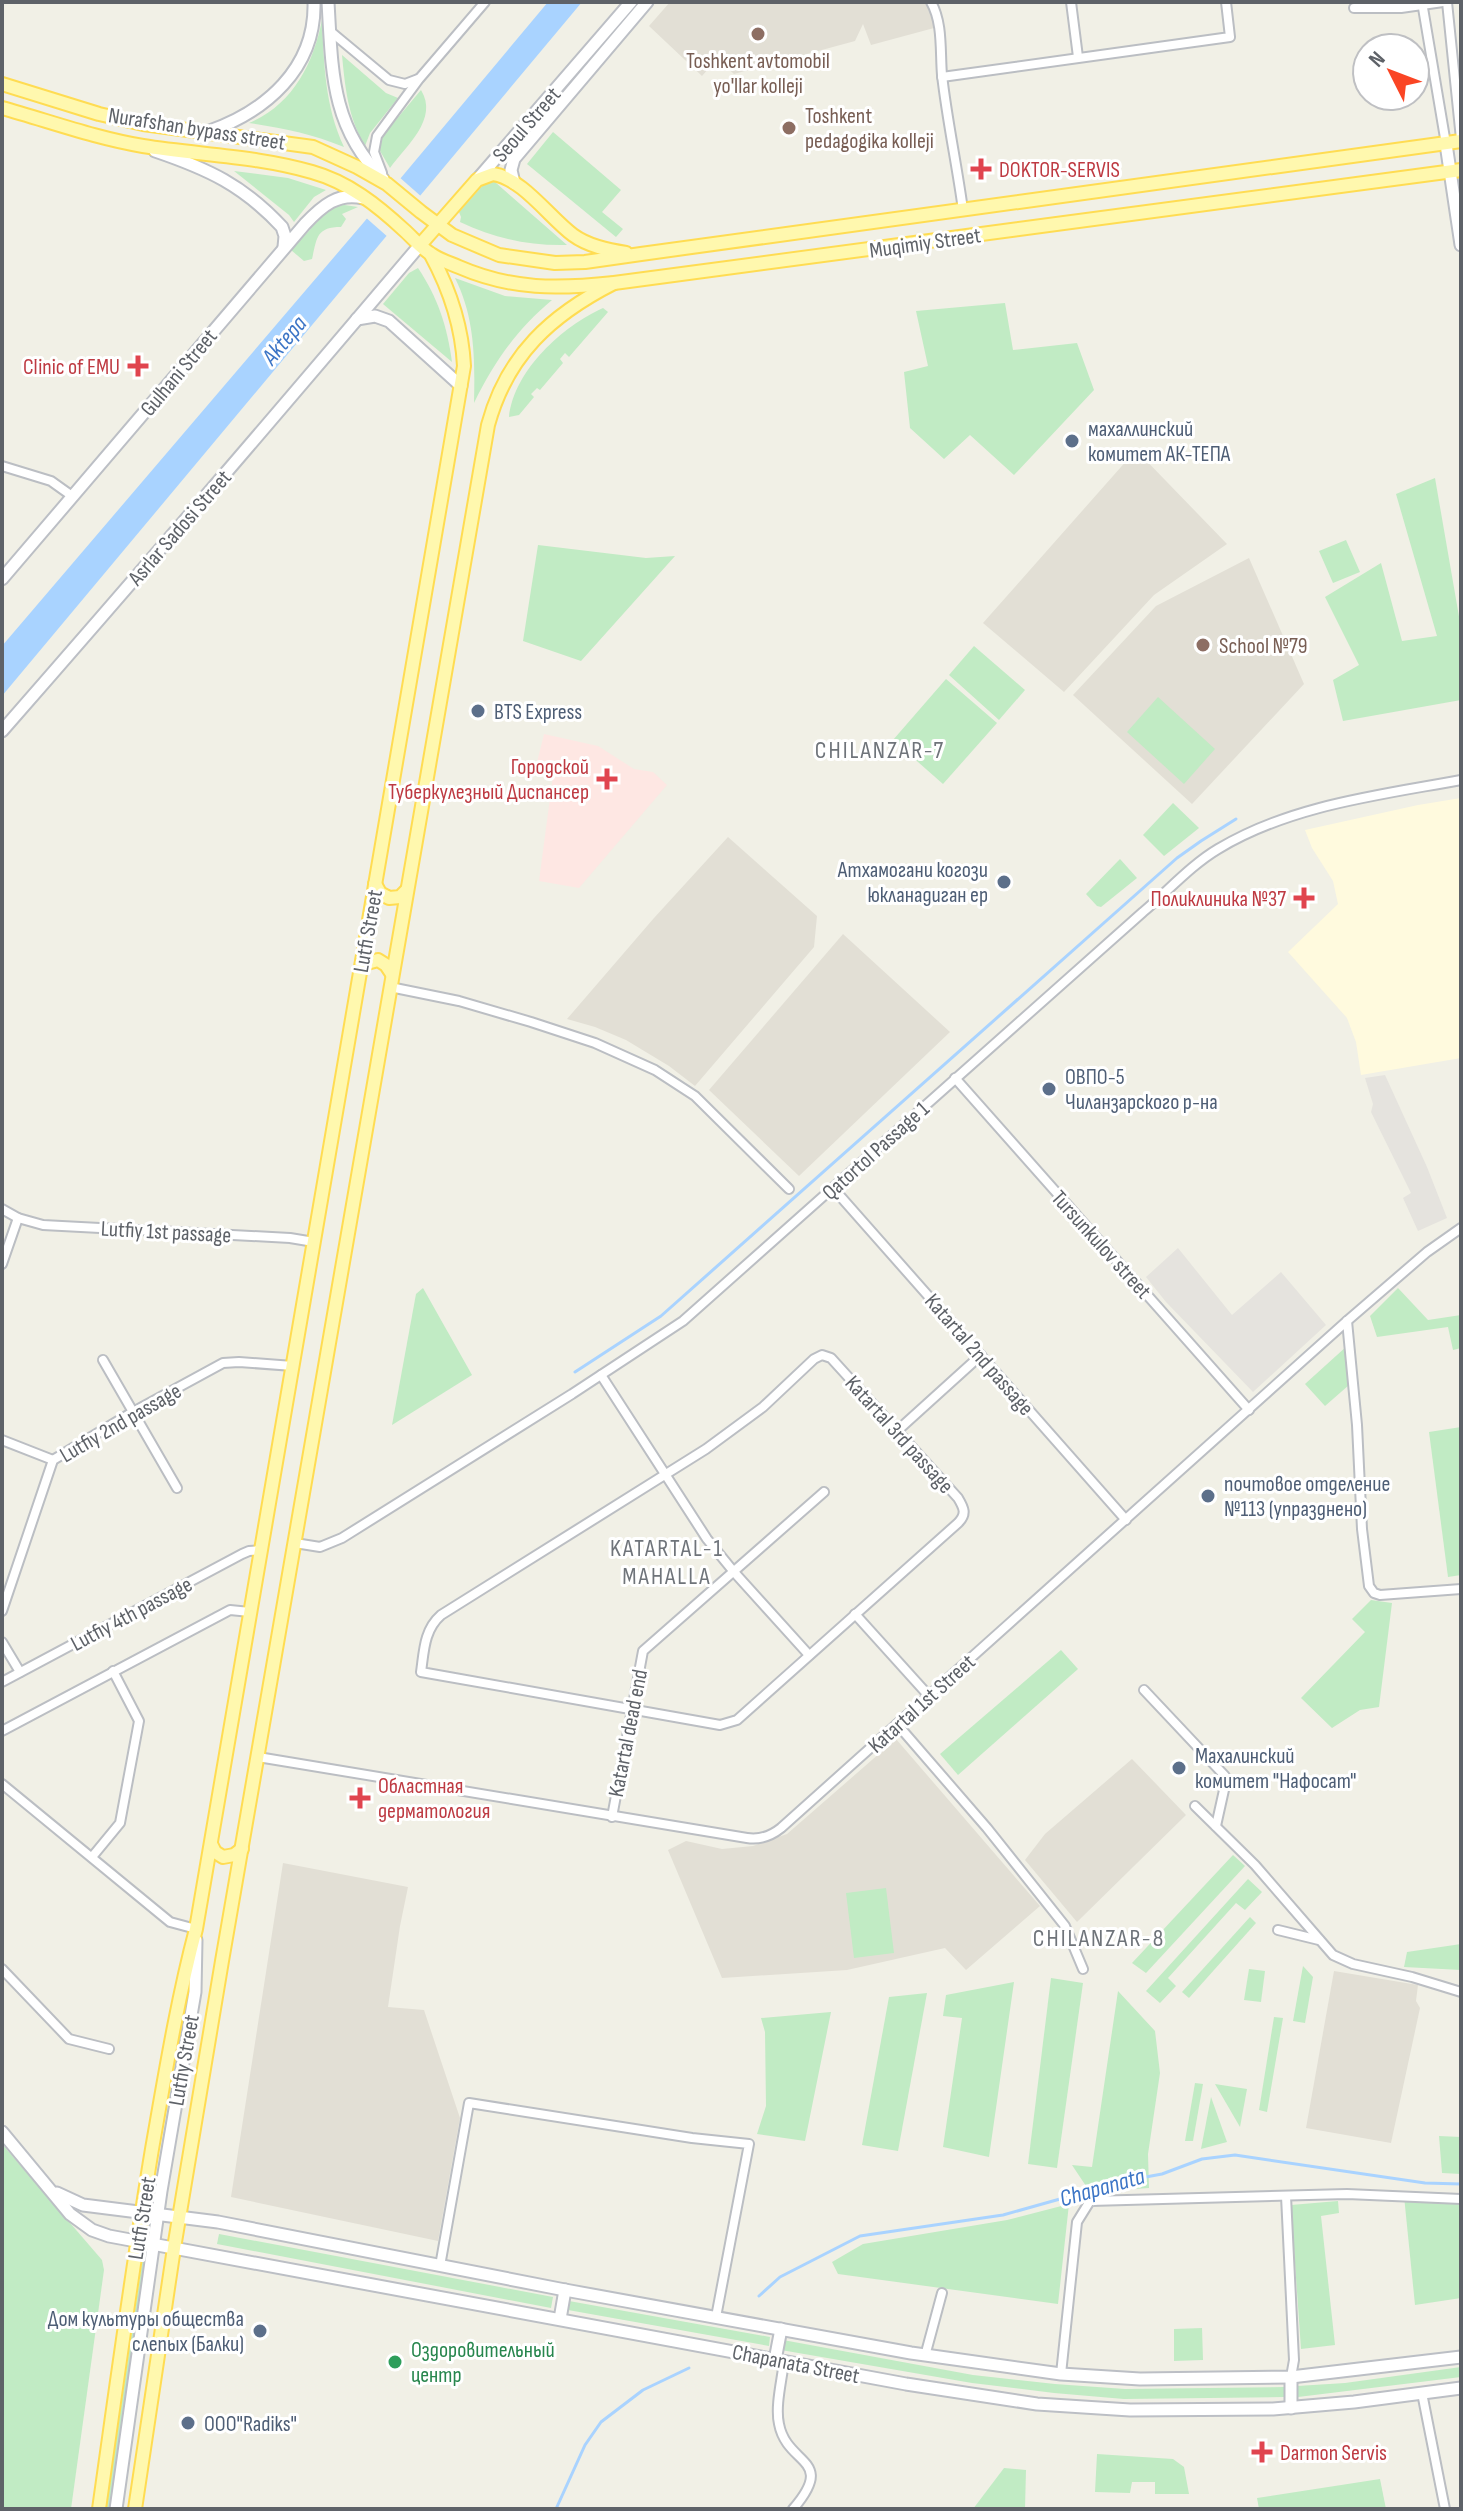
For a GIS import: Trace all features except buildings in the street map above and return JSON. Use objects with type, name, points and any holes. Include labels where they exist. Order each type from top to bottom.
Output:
[{"type":"main road","points":[[207,132],[232,123],[258,107],[287,82],[301,61],[309,40],[314,2]]},
{"type":"main road","points":[[328,2],[336,95],[344,123],[361,154],[387,184]]},
{"type":"main road","name":"Seoul Street","points":[[420,245],[631,2]]},
{"type":"main road","points":[[514,183],[511,173],[514,159],[647,2]]},
{"type":"main road","name":"Nurafshan bypass street","points":[[2,84],[143,124],[313,147],[387,184],[419,211]]},
{"type":"main road","name":"Nurafshan bypass street","points":[[2,108],[139,145],[260,161],[311,172],[337,182],[372,202],[403,229]]},
{"type":"main road","name":"Muqimiy Street","points":[[419,211],[464,242],[486,251],[527,261],[569,263],[1461,140]]},
{"type":"main road","points":[[1446,144],[1457,170],[1461,245]]},
{"type":"main road","points":[[139,145],[224,178],[278,223],[289,229],[302,227]]},
{"type":"main road","name":"Muqimiy Street","points":[[403,229],[431,255],[475,273],[526,286],[570,288],[1457,170]]},
{"type":"main road","points":[[1240,172],[1243,199]]},
{"type":"main road","points":[[477,180],[493,174],[514,183],[581,240],[605,249],[641,254]]},
{"type":"main road","name":"Gulhani Street","points":[[2,579],[302,227],[337,198],[354,196],[372,202]]},
{"type":"main road","points":[[983,207],[990,211],[994,220],[992,228],[985,234]]},
{"type":"main road","points":[[278,223],[285,236],[284,247]]},
{"type":"main road","name":"Asrlar Sadosi Street","points":[[2,731],[420,245]]},
{"type":"main road","name":"Lutfi Street","points":[[250,1612],[464,366],[461,335],[451,298],[431,255]]},
{"type":"main road","name":"Lutfi Street","points":[[295,1543],[477,477],[494,403],[517,361],[549,325],[587,297],[614,283]]},
{"type":"main road","points":[[354,323],[357,319],[371,316],[389,321],[461,386]]},
{"type":"main road","points":[[375,884],[380,893],[389,898],[400,897],[407,890]]},
{"type":"main road","points":[[360,971],[367,963],[378,960],[386,965],[391,980]]},
{"type":"main road","points":[[258,1757],[295,1543]]},
{"type":"main road","name":"Lutfiy Street","points":[[116,2509],[158,2214],[195,1992],[196,1929],[250,1612]]},
{"type":"main road","name":"Lutfi Street","points":[[179,2216],[258,1757]]},
{"type":"main road","points":[[211,1844],[215,1852],[223,1857],[234,1855],[242,1849]]},
{"type":"main road","name":"Lutfi Street","points":[[99,2509],[142,2211],[181,1989],[196,1929]]},
{"type":"main road","name":"Chapanata Street","points":[[2,2132],[70,2214],[92,2230],[109,2236],[780,2361],[1037,2404],[1130,2410],[1291,2408],[1461,2388]]},
{"type":"main road","name":"Chapanata Street","points":[[50,2188],[83,2205],[179,2216],[925,2356],[1061,2374],[1140,2379],[1291,2377],[1461,2357]]},
{"type":"main road","points":[[174,2248],[179,2216]]},
{"type":"main road","name":"Lutfi Street","points":[[135,2509],[174,2248]]},
{"type":"main road","points":[[560,2319],[565,2290]]},
{"type":"main road","points":[[780,2361],[781,2329]]},
{"type":"main road","points":[[1291,2377],[1291,2408]]},
{"type":"street","points":[[387,184],[376,160],[374,143],[381,130],[419,79],[485,2]]},
{"type":"street","points":[[931,2],[939,25],[942,77],[963,210]]},
{"type":"street","points":[[1071,2],[1078,57]]},
{"type":"street","points":[[942,77],[1230,37],[1226,2]]},
{"type":"street","points":[[1354,8],[1401,8],[1445,2],[1461,140]]},
{"type":"street","points":[[1423,3],[1446,144]]},
{"type":"street","points":[[330,31],[389,80],[405,84],[419,79]]},
{"type":"street","points":[[2,466],[51,481],[72,496]]},
{"type":"street","name":"Qatortol Passage 1","points":[[295,1543],[320,1547],[342,1538],[683,1321],[1218,849],[1278,822],[1326,806],[1461,780]]},
{"type":"street","points":[[391,980],[595,1043],[655,1070],[695,1096],[789,1189]]},
{"type":"street","name":"Tursunkulov street","points":[[955,1078],[1249,1410]]},
{"type":"street","name":"Katartal 2nd passage","points":[[833,1188],[1126,1520]]},
{"type":"street","name":"Lutfiy 1st passage","points":[[2,1209],[18,1218],[43,1225],[290,1238],[314,1242]]},
{"type":"street","points":[[2,1264],[18,1218]]},
{"type":"street","name":"Katartal 1st Street","points":[[258,1757],[612,1817],[747,1838],[764,1837],[781,1828],[1347,1321],[1432,1248],[1461,1228]]},
{"type":"street","points":[[1347,1321],[1357,1425],[1362,1529],[1370,1587],[1380,1595],[1461,1589]]},
{"type":"street","name":"Katartal 3rd passage","points":[[822,1355],[831,1358],[897,1431],[958,1498],[964,1513],[960,1521],[737,1720],[726,1724],[421,1672],[427,1634],[441,1615],[735,1429],[814,1359],[822,1355]]},
{"type":"street","points":[[897,1431],[981,1355]]},
{"type":"street","points":[[103,1360],[177,1488]]},
{"type":"street","name":"Lutfiy 2nd passage","points":[[2,1611],[53,1460],[223,1363],[293,1366]]},
{"type":"street","points":[[601,1375],[707,1539],[809,1655]]},
{"type":"street","points":[[2,1440],[53,1460]]},
{"type":"street","name":"Katartal dead end","points":[[612,1817],[643,1651],[824,1492]]},
{"type":"street","name":"Lutfiy 4th passage","points":[[2,1682],[242,1554],[261,1550]]},
{"type":"street","name":"Lutfiy 4th passage","points":[[2,1731],[230,1610],[250,1612]]},
{"type":"street","points":[[855,1614],[929,1696]]},
{"type":"street","points":[[2,1642],[20,1672]]},
{"type":"street","points":[[92,1857],[120,1823],[139,1721],[113,1671]]},
{"type":"street","points":[[1144,1690],[1225,1776],[1216,1826]]},
{"type":"street","points":[[897,1724],[987,1828],[1065,1926],[1083,1969]]},
{"type":"street","points":[[2,1784],[170,1922],[196,1929]]},
{"type":"street","points":[[1195,1806],[1255,1865],[1333,1955],[1343,1961],[1461,1992]]},
{"type":"street","points":[[1278,1930],[1320,1941]]},
{"type":"street","points":[[2,1969],[69,2039],[109,2049]]},
{"type":"street","points":[[440,2266],[469,2103],[682,2137],[749,2144],[716,2317]]},
{"type":"street","points":[[1061,2374],[1077,2222],[1090,2201],[1347,2194],[1461,2199]]},
{"type":"street","points":[[1286,2196],[1294,2366],[1291,2377]]},
{"type":"street","points":[[925,2356],[942,2293]]},
{"type":"street","points":[[780,2361],[778,2422],[784,2441],[805,2462],[812,2481],[809,2491],[793,2509]]},
{"type":"street","points":[[1422,2393],[1445,2509]]},
{"type":"shaded area","name":"Toshkent avtomobil yo'llar kolleji","points":[[670,2],[927,2],[934,28],[871,45],[863,24],[855,41],[734,74],[717,59],[702,76],[649,26]]},
{"type":"shaded area","points":[[1136,450],[1227,544],[1154,595],[1064,692],[983,623]]},
{"type":"shaded area","name":"School №79","points":[[1249,558],[1304,684],[1192,804],[1073,695],[1156,606]]},
{"type":"shaded area","points":[[544,734],[598,746],[634,769],[653,772],[667,785],[579,888],[539,881],[554,768],[537,762]]},
{"type":"shaded area","points":[[1461,798],[1461,1058],[1361,1075],[1356,1042],[1347,1018],[1288,952],[1338,904],[1333,881],[1312,848],[1305,830]]},
{"type":"shaded area","points":[[728,837],[817,916],[814,947],[695,1086],[626,1040],[567,1019]]},
{"type":"shaded area","points":[[843,934],[950,1032],[799,1176],[709,1090]]},
{"type":"shaded area","points":[[1385,1075],[1447,1218],[1418,1231],[1403,1198],[1411,1193],[1371,1112],[1373,1104],[1365,1078]]},
{"type":"shaded area","points":[[1178,1248],[1232,1315],[1281,1272],[1326,1325],[1253,1392],[1146,1277]]},
{"type":"shaded area","points":[[896,1739],[1040,1906],[966,1970],[945,1948],[847,1970],[722,1978],[668,1850],[686,1841],[722,1849],[753,1846],[787,1834]]},
{"type":"shaded area","points":[[1132,1759],[1186,1815],[1077,1922],[1025,1860],[1045,1834]]},
{"type":"shaded area","points":[[283,1863],[408,1887],[388,2007],[424,2010],[460,2118],[438,2241],[231,2197]]},
{"type":"shaded area","points":[[1334,1971],[1418,1985],[1416,2001],[1420,2008],[1391,2143],[1306,2128]]},
{"type":"green space","points":[[322,20],[329,101],[344,147],[297,132],[249,123],[277,106],[298,82],[313,53]]},
{"type":"green space","points":[[342,55],[386,93],[398,98],[370,133],[365,146],[351,113]]},
{"type":"green space","points":[[421,90],[426,111],[423,122],[390,168],[380,151],[379,140]]},
{"type":"green space","points":[[553,132],[621,190],[602,212],[623,229],[616,237],[527,164]]},
{"type":"green space","points":[[234,171],[288,178],[326,190],[314,197],[294,222]]},
{"type":"green space","points":[[492,181],[567,245],[512,240],[460,222],[459,212],[484,184]]},
{"type":"green space","points":[[338,204],[358,207],[342,214],[346,219],[341,227],[327,229],[319,235],[312,259],[304,261],[291,250],[330,208]]},
{"type":"green space","points":[[418,268],[441,313],[452,362],[383,304],[409,273]]},
{"type":"green space","points":[[455,278],[505,296],[552,300],[507,347],[474,403],[474,355],[470,324]]},
{"type":"green space","points":[[1005,303],[1013,350],[1077,343],[1094,390],[1014,475],[970,435],[944,459],[910,428],[904,372],[928,366],[916,311]]},
{"type":"green space","points":[[603,308],[608,312],[569,357],[565,353],[560,359],[563,363],[540,390],[537,388],[531,394],[534,397],[519,415],[509,417],[520,383],[530,367],[557,338]]},
{"type":"green space","points":[[1435,478],[1461,628],[1461,700],[1343,721],[1333,680],[1359,665],[1325,597],[1381,563],[1402,641],[1437,636],[1396,494]]},
{"type":"green space","points":[[1346,540],[1360,572],[1333,583],[1319,551]]},
{"type":"green space","points":[[538,545],[646,558],[675,556],[581,661],[523,641]]},
{"type":"green space","points":[[974,646],[1025,690],[999,720],[949,675]]},
{"type":"green space","points":[[946,679],[997,723],[943,784],[893,740]]},
{"type":"green space","points":[[1158,697],[1215,749],[1184,784],[1127,732]]},
{"type":"green space","points":[[1173,803],[1199,828],[1164,856],[1143,835]]},
{"type":"green space","points":[[1120,859],[1137,878],[1101,907],[1097,906],[1086,894]]},
{"type":"green space","points":[[423,1288],[472,1375],[392,1425],[416,1294]]},
{"type":"green space","points":[[1398,1288],[1428,1320],[1461,1315],[1461,1348],[1453,1350],[1448,1327],[1377,1337],[1370,1316]]},
{"type":"green space","points":[[1347,1346],[1349,1385],[1325,1406],[1305,1384]]},
{"type":"green space","points":[[1461,1427],[1461,1575],[1448,1577],[1429,1432]]},
{"type":"green space","points":[[1371,1600],[1392,1603],[1379,1707],[1360,1710],[1332,1728],[1301,1698],[1365,1632],[1352,1619]]},
{"type":"green space","points":[[1061,1650],[1078,1669],[958,1775],[940,1754]]},
{"type":"green space","points":[[1233,1855],[1245,1866],[1146,1973],[1132,1963]]},
{"type":"green space","points":[[1248,1879],[1262,1892],[1245,1910],[1236,1903],[1168,1978],[1176,1986],[1160,2003],[1146,1991]]},
{"type":"green space","points":[[886,1888],[894,1953],[854,1958],[846,1893]]},
{"type":"green space","points":[[1250,1917],[1256,1923],[1189,1998],[1182,1992]]},
{"type":"green space","points":[[1461,1944],[1461,1970],[1404,1967],[1407,1952]]},
{"type":"green space","points":[[1303,1966],[1313,1977],[1305,2023],[1293,2021]]},
{"type":"green space","points":[[1249,1969],[1265,1971],[1261,2002],[1244,2000]]},
{"type":"green space","points":[[1051,1978],[1083,1983],[1057,2168],[1028,2164]]},
{"type":"green space","points":[[1014,1982],[989,2157],[943,2147],[962,2018],[943,2016],[946,1995]]},
{"type":"green space","points":[[188,1984],[191,1993],[155,2198],[153,2197]]},
{"type":"green space","points":[[1118,1991],[1155,2031],[1160,2073],[1148,2154],[1149,2188],[1090,2192],[1072,2165],[1092,2167]]},
{"type":"green space","points":[[927,1993],[898,2151],[862,2145],[889,1997]]},
{"type":"green space","points":[[831,2012],[805,2141],[757,2134],[766,2106],[765,2032],[761,2018]]},
{"type":"green space","points":[[1274,2017],[1283,2018],[1267,2112],[1259,2110]]},
{"type":"green space","points":[[1195,2083],[1203,2084],[1193,2141],[1185,2141]]},
{"type":"green space","points":[[1215,2084],[1247,2089],[1240,2127]]},
{"type":"green space","points":[[1211,2097],[1227,2142],[1201,2149]]},
{"type":"green space","points":[[1439,2136],[1461,2137],[1461,2174],[1442,2173]]},
{"type":"green space","points":[[2,2144],[102,2260],[104,2270],[71,2509],[2,2509]]},
{"type":"green space","points":[[1404,2196],[1461,2199],[1461,2298],[1415,2305]]},
{"type":"green space","points":[[1338,2201],[1339,2213],[1321,2216],[1335,2345],[1301,2349],[1291,2205]]},
{"type":"green space","points":[[1069,2204],[1058,2304],[838,2274],[832,2262],[863,2244],[1007,2220]]},
{"type":"green space","points":[[219,2234],[553,2297],[551,2308],[217,2244]]},
{"type":"green space","points":[[143,2255],[148,2255],[111,2509],[106,2509]]},
{"type":"green space","points":[[569,2301],[770,2337],[769,2346],[568,2310]]},
{"type":"green space","points":[[1202,2328],[1203,2360],[1174,2361],[1174,2329]]},
{"type":"green space","points":[[783,2340],[973,2375],[1125,2389],[1284,2387],[1284,2397],[1124,2399],[1054,2393],[972,2383],[781,2350]]},
{"type":"green space","points":[[1461,2367],[1461,2377],[1298,2397],[1297,2386],[1345,2383]]},
{"type":"green space","points":[[1097,2454],[1173,2459],[1184,2467],[1189,2494],[1155,2494],[1155,2482],[1132,2482],[1130,2493],[1095,2492]]},
{"type":"green space","points":[[1004,2468],[1026,2470],[1025,2509],[973,2509]]},
{"type":"green space","points":[[1380,2479],[1386,2509],[1259,2509],[1257,2498]]},
{"type":"water","name":"Aktepa","points":[[548,2],[582,2],[2,696],[2,646]]},
{"type":"pier","points":[[398,176],[423,198],[389,238],[364,216]]},
{"type":"waterway","points":[[575,1372],[661,1316],[1177,858],[1236,819]]},
{"type":"waterway","name":"Chapanata","points":[[759,2296],[780,2277],[860,2236],[1003,2215],[1124,2181],[1162,2174],[1202,2159],[1235,2155],[1425,2183],[1461,2184]]},
{"type":"waterway","name":"Chapanata","points":[[556,2509],[585,2445],[601,2422],[643,2390],[689,2368]]},
{"type":"place","name":"Toshkent avtomobil yo'llar kolleji","points":[[758,34]]},
{"type":"place","name":"Toshkent pedagogika kolleji","points":[[789,128]]},
{"type":"place","name":"DOKTOR-SERVIS","points":[[981,169]]},
{"type":"place","name":"Clinic of EMU","points":[[138,366]]},
{"type":"place","name":"махаллинский комитет АК-ТЕПА","points":[[1072,441]]},
{"type":"place","name":"School №79","points":[[1203,645]]},
{"type":"place","name":"BTS Express","points":[[478,711]]},
{"type":"place","name":"Городской Туберкулезный Диспансер","points":[[607,779]]},
{"type":"place","name":"Атхамогани когози юкланадиган ер","points":[[1004,882]]},
{"type":"place","name":"Поликлиника №37","points":[[1304,898]]},
{"type":"place","name":"ОВПО-5 Чиланзарского р-на","points":[[1049,1089]]},
{"type":"place","name":"почтовое отделение №113 (упразднено)","points":[[1208,1496]]},
{"type":"place","name":"Махалинский комитет \"Нафосат\"","points":[[1179,1768]]},
{"type":"place","name":"Областная дерматология","points":[[360,1798]]},
{"type":"place","name":"Дом культуры общества слепых (Балки)","points":[[260,2331]]},
{"type":"place","name":"Оздоровительный центр","points":[[395,2362]]},
{"type":"place","name":"OOO\"Radiks\"","points":[[188,2423]]},
{"type":"place","name":"Darmon Servis","points":[[1262,2452]]},
{"type":"district","name":"CHILANZAR-7","points":[[880,750]]},
{"type":"district","name":"KATARTAL-1 MAHALLA","points":[[667,1562]]},
{"type":"district","name":"CHILANZAR-8","points":[[1099,1938]]}]
